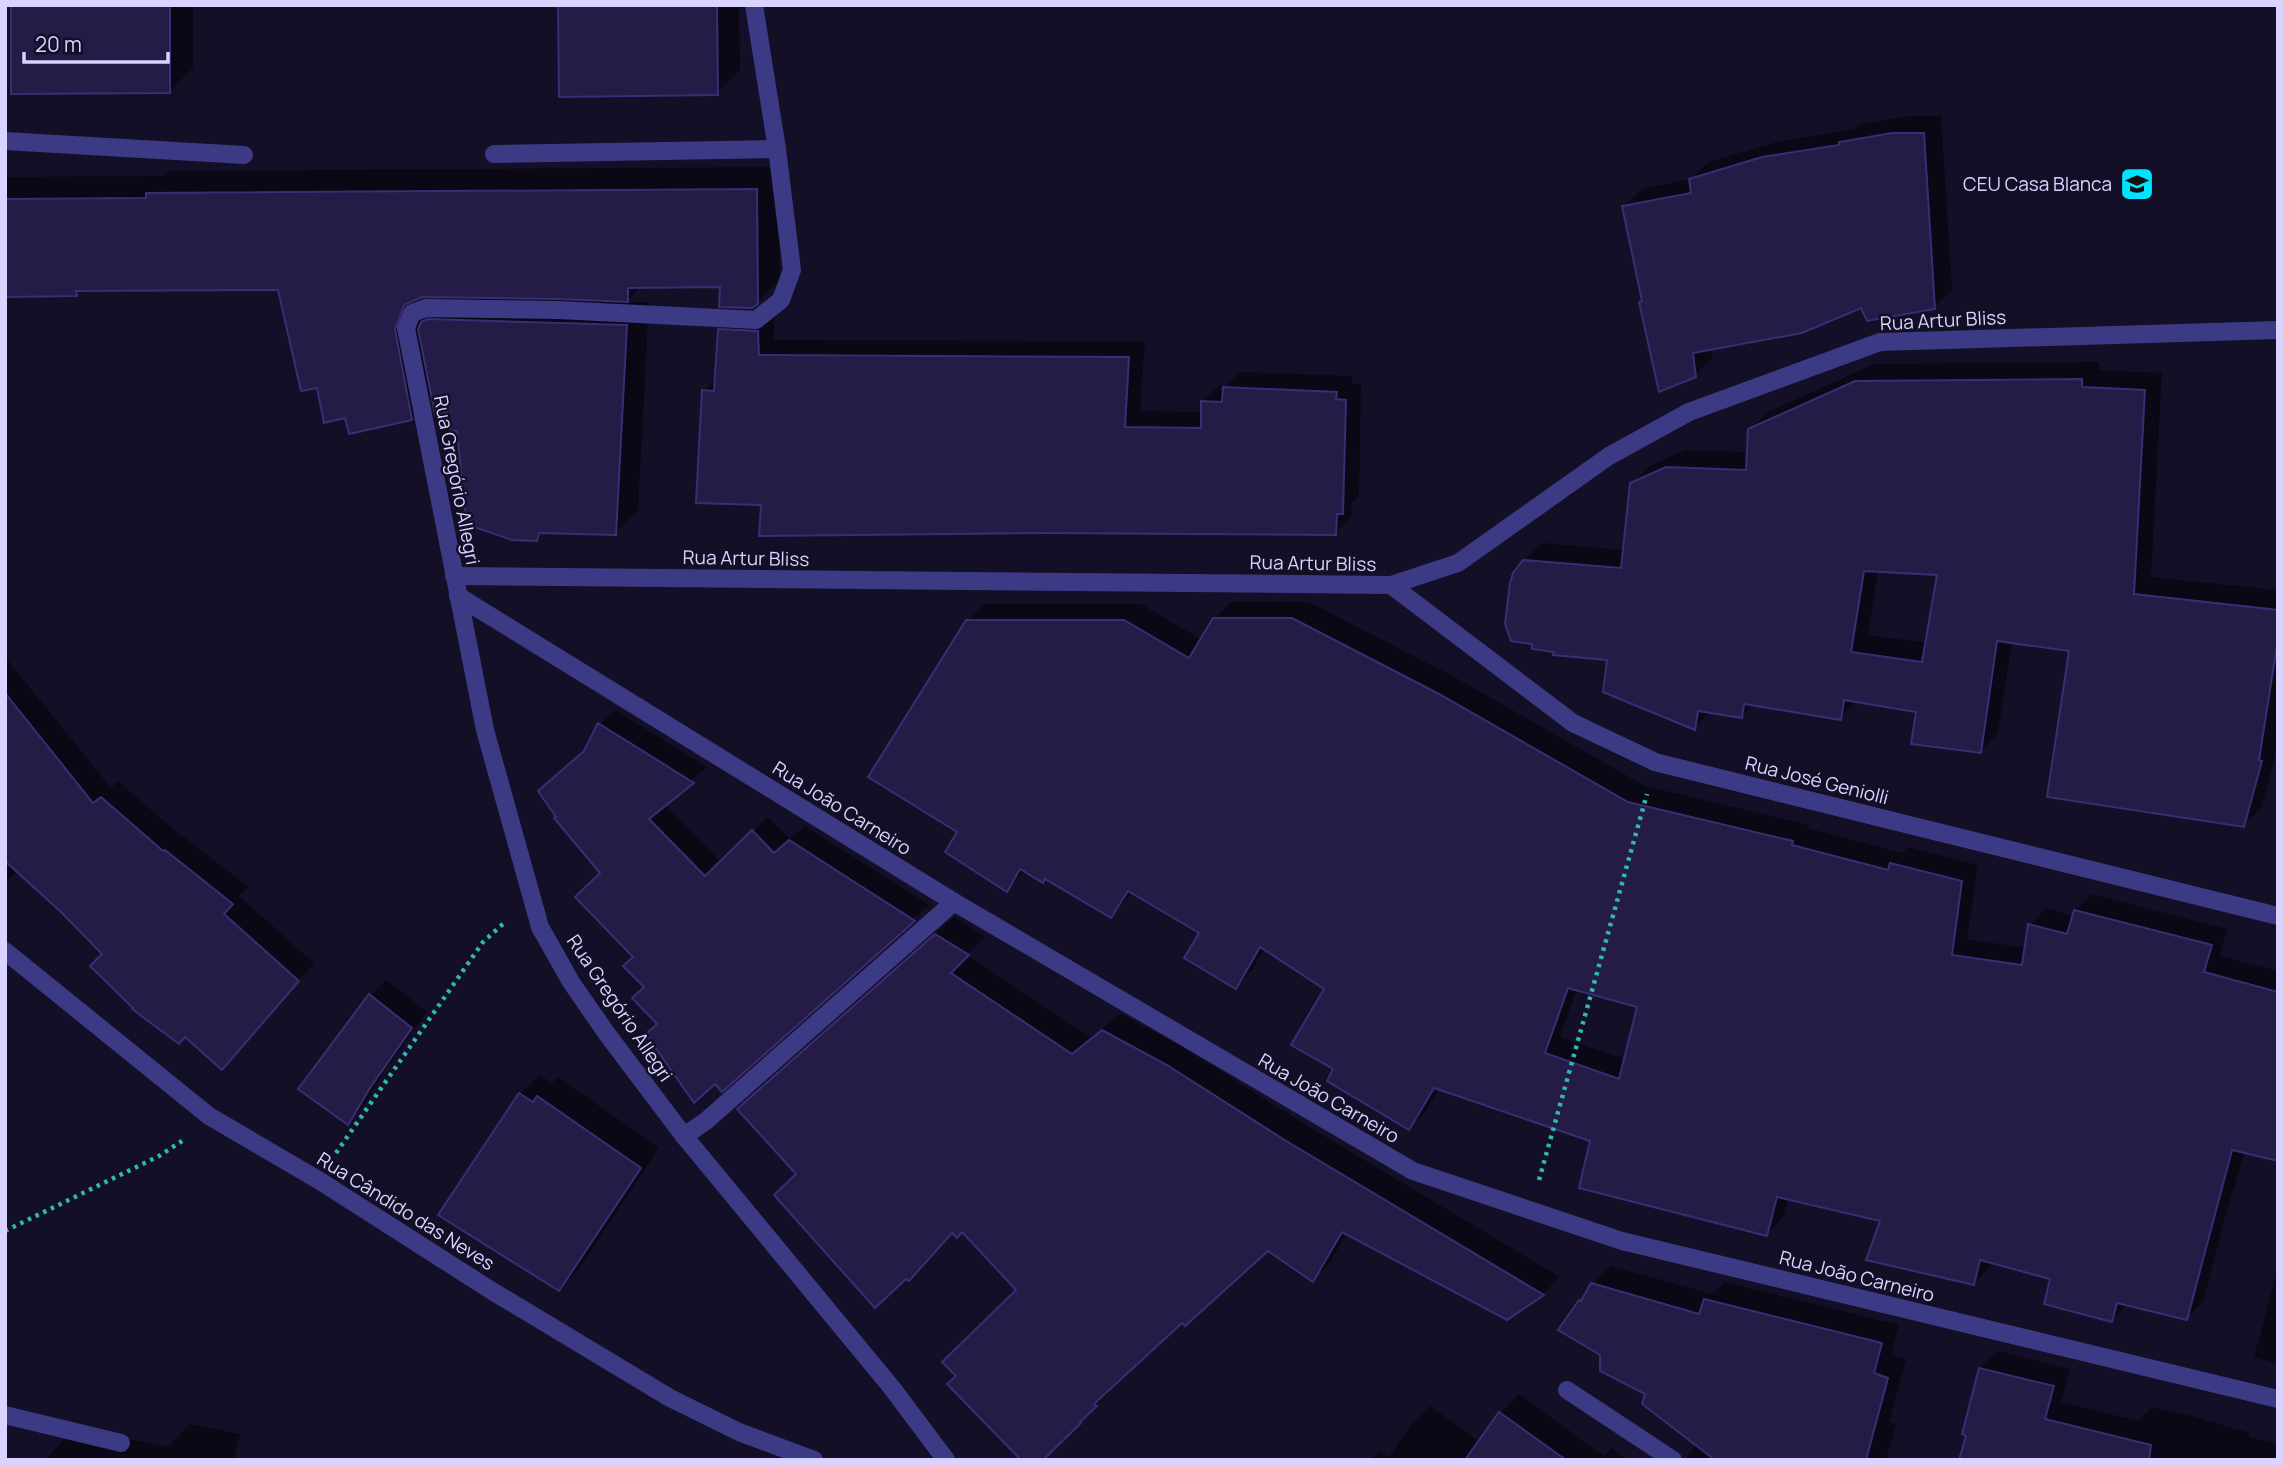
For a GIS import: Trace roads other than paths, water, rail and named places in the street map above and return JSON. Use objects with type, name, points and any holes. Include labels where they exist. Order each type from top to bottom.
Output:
[{"type":"street","points":[[494,154],[777,149],[754,5]]},
{"type":"street","points":[[5,141],[244,155]]},
{"type":"street","name":"Rua Gregório Allegri","points":[[777,149],[792,270],[781,300],[756,320],[559,310],[426,308],[412,313],[406,328],[485,730],[540,927],[571,982],[684,1136],[892,1388],[946,1460]]},
{"type":"street","name":"Rua Artur Bliss","points":[[454,576],[1391,585],[1458,563],[1609,456],[1689,412],[1880,342],[2278,330]]},
{"type":"street","name":"Rua José Geniolli","points":[[1391,585],[1573,723],[1656,762],[2278,916]]},
{"type":"street","name":"Rua João Carneiro","points":[[458,596],[954,902],[1413,1171],[1622,1241],[2278,1399]]},
{"type":"street","points":[[684,1136],[706,1121],[954,902]]},
{"type":"street","name":"Rua Cândido das Neves","points":[[5,951],[209,1116],[320,1181],[492,1291],[670,1398],[739,1432],[814,1460]]},
{"type":"street","points":[[1567,1390],[1673,1460]]},
{"type":"street","points":[[5,1415],[121,1443]]},
{"type":"place","name":"CEU Casa Blanca","points":[[2137,184]]}]
